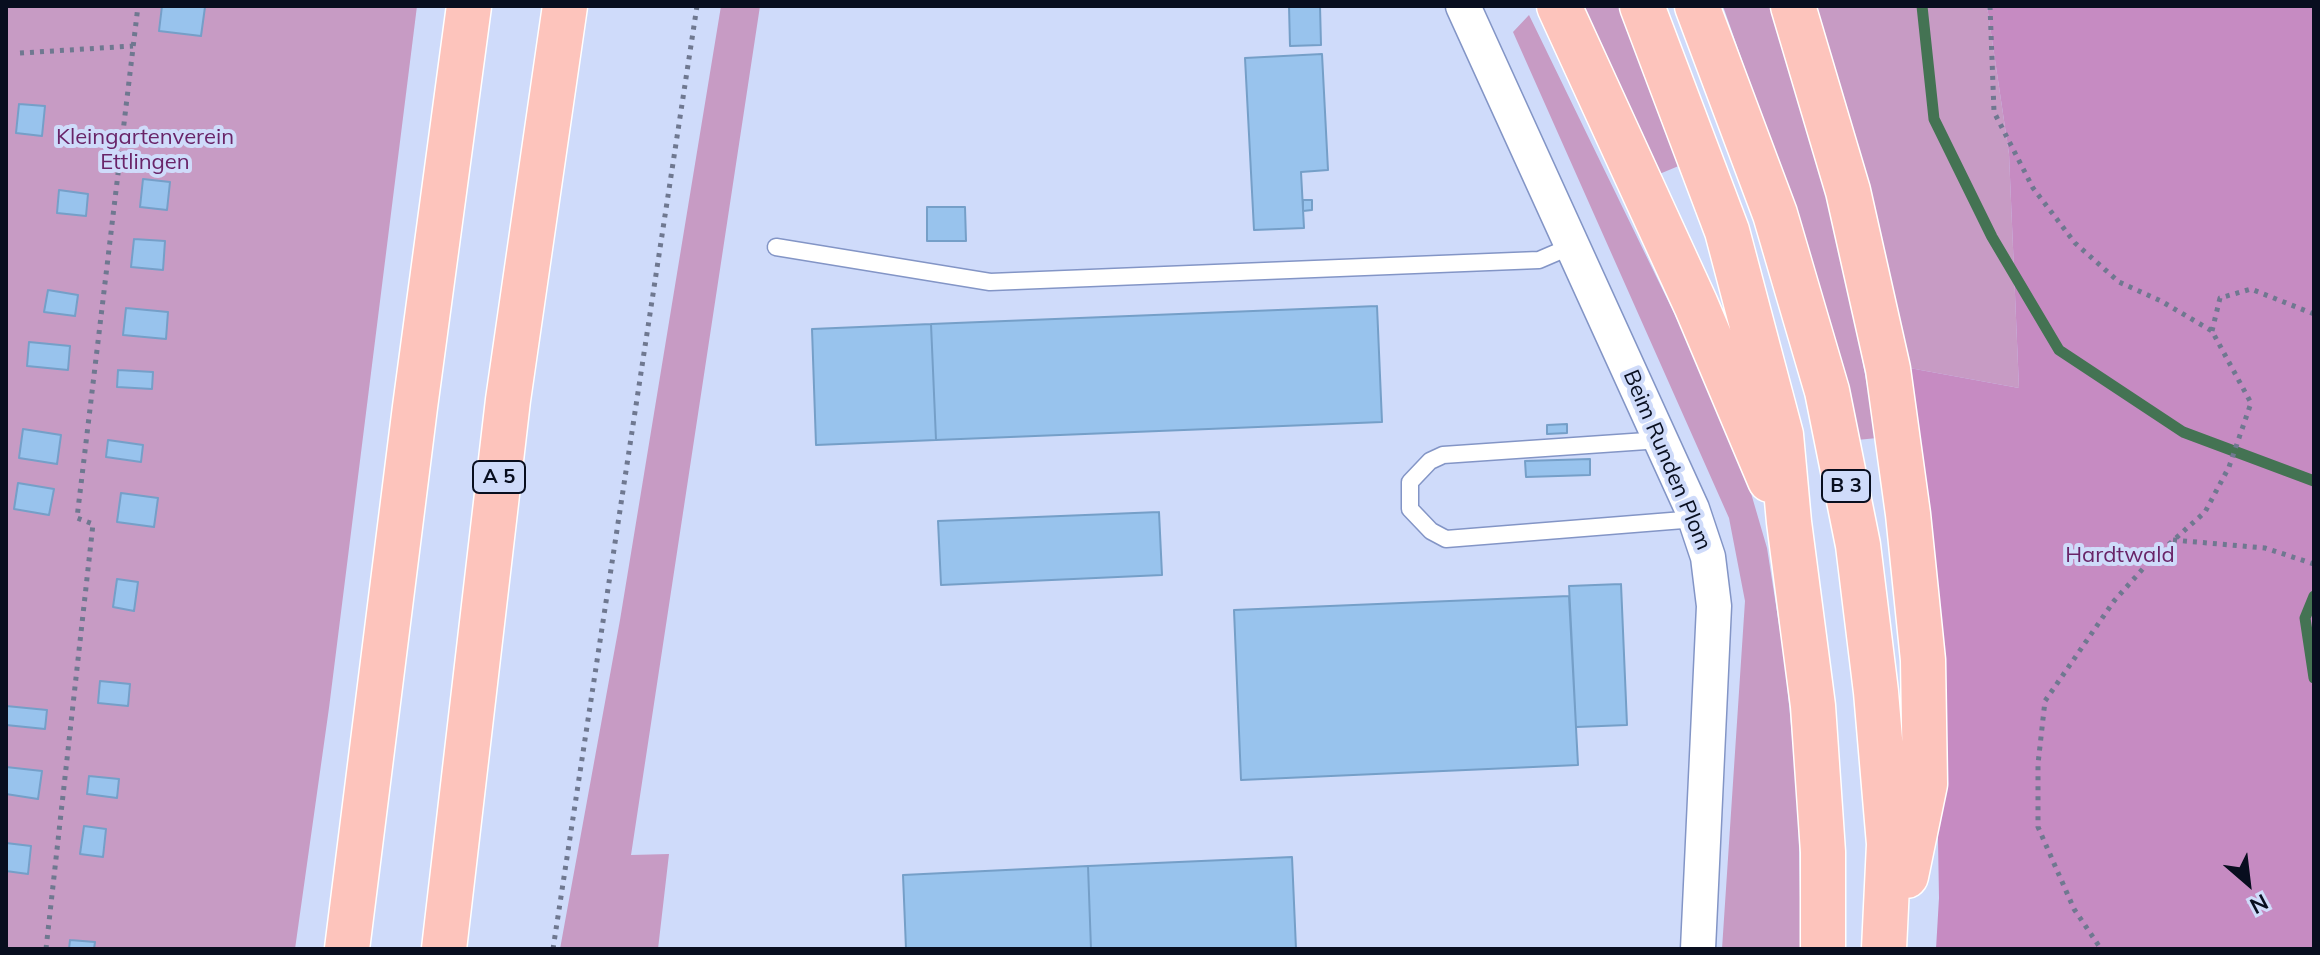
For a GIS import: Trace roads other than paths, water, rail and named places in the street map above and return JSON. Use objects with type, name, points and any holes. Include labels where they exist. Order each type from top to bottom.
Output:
[{"type":"highway","points":[[347,949],[469,6]]},
{"type":"highway","name":"A 5","points":[[444,949],[508,400],[565,6]]},
{"type":"highway","points":[[1559,6],[1696,305],[1789,522]]},
{"type":"highway","points":[[1642,6],[1727,231],[1781,435],[1813,706],[1823,852],[1823,949]]},
{"type":"highway","name":"B 3","points":[[1697,6],[1775,214],[1830,406],[1858,545],[1876,692],[1889,844],[1884,949]]},
{"type":"highway","points":[[1793,6],[1848,191],[1888,369],[1923,660],[1925,784],[1891,949]]},
{"type":"street","name":"Beim Runden Plom","points":[[1463,6],[1661,440],[1696,519],[1708,557],[1714,606],[1698,949]]},
{"type":"lane","points":[[776,247],[990,282],[1539,260],[1574,245]]},
{"type":"lane","points":[[1661,440],[1443,455],[1430,461],[1410,482],[1410,509],[1431,531],[1446,539],[1696,519]]},
{"type":"waterway","points":[[1922,6],[1934,119],[1992,237],[2059,350],[2183,432],[2314,481]]},
{"type":"waterway","points":[[2314,596],[2305,618],[2314,678]]},
{"type":"park label","name":"Kleingartenverein Ettlingen","points":[[145,150]]},
{"type":"park label","name":"Hardtwald","points":[[2120,555]]}]
